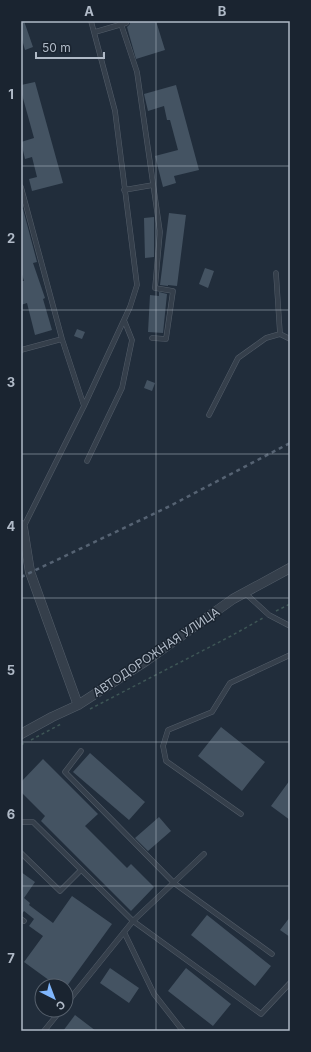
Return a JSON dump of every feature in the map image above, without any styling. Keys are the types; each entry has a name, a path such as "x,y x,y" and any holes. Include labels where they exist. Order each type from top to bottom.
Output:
{"street":[{"path":"22,527 30,572 78,705"},
{"name":"АВТОДОРОЖНАЯ УЛИЦА","path":"21,734 78,705 146,661 234,599 290,568"}],"lane":[{"path":"22,527 84,406 130,307 137,285 115,111 91,21"},
{"path":"95,32 122,23 137,72 160,232 155,288 173,291 166,339 152,338"},
{"path":"124,190 153,185"},
{"path":"21,187 62,339 84,406"},
{"path":"276,273 280,334"},
{"path":"87,461 122,388 132,340 124,320"},
{"path":"209,415 238,358 266,338 280,334 290,338"},
{"path":"21,350 62,339"},
{"path":"245,593 269,615 290,626"},
{"path":"241,814 166,761 162,746 168,730 212,712 230,683 290,655"},
{"path":"81,751 65,772 174,883 272,954"},
{"path":"21,822 33,822 133,921 261,1014 290,983"},
{"path":"21,853 60,891 81,870"},
{"path":"74,994 133,921 204,854"},
{"path":"124,932 154,994 183,1031"},
{"path":"44,1031 55,1018"}],"path":[{"path":"87,710 290,604"},
{"path":"21,745 61,724"}],"building":[{"path":"21,21 24,21 33,47 25,50 21,36"},
{"path":"129,21 156,21 165,50 136,59 127,27 130,24"},
{"path":"35,82 63,183 32,191 29,179 37,177 32,157 25,159 21,142 34,138 21,91 21,85"},
{"path":"176,85 199,170 174,176 176,183 163,187 155,156 178,150 170,120 167,120 164,106 148,111 144,94"},
{"path":"21,209 23,209 37,262 33,263 45,298 43,299 52,330 35,335 27,303 21,305 21,281 24,281 21,271"},
{"path":"169,213 186,215 177,286 160,285"},
{"path":"154,217 154,257 145,258 144,218"},
{"path":"205,268 214,271 208,288 199,284"},
{"path":"159,292 167,294 163,333 148,332 150,295 159,296"},
{"path":"77,329 85,332 82,339 74,336"},
{"path":"147,380 155,383 152,391 144,388"},
{"path":"221,727 265,762 242,791 198,756"},
{"path":"90,753 145,802 129,820 73,772"},
{"path":"43,759 98,814 85,826 127,868 131,864 154,887 131,911 41,821 45,816 21,792 21,782"},
{"path":"290,780 290,820 271,806"},
{"path":"159,817 171,831 148,851 135,838"},
{"path":"21,872 35,882 24,898 30,903 29,905 53,923 72,896 112,924 73,978 46,978 24,962 43,936 29,926 34,919 24,911 21,915"},
{"path":"207,915 271,966 255,986 191,935"},
{"path":"290,917 290,937 280,930"},
{"path":"110,968 139,988 129,1003 100,983"},
{"path":"186,968 231,1004 213,1026 168,991"},
{"path":"75,1015 96,1031 63,1031"}],"railway":[{"path":"21,577 168,507 290,443"}]}
